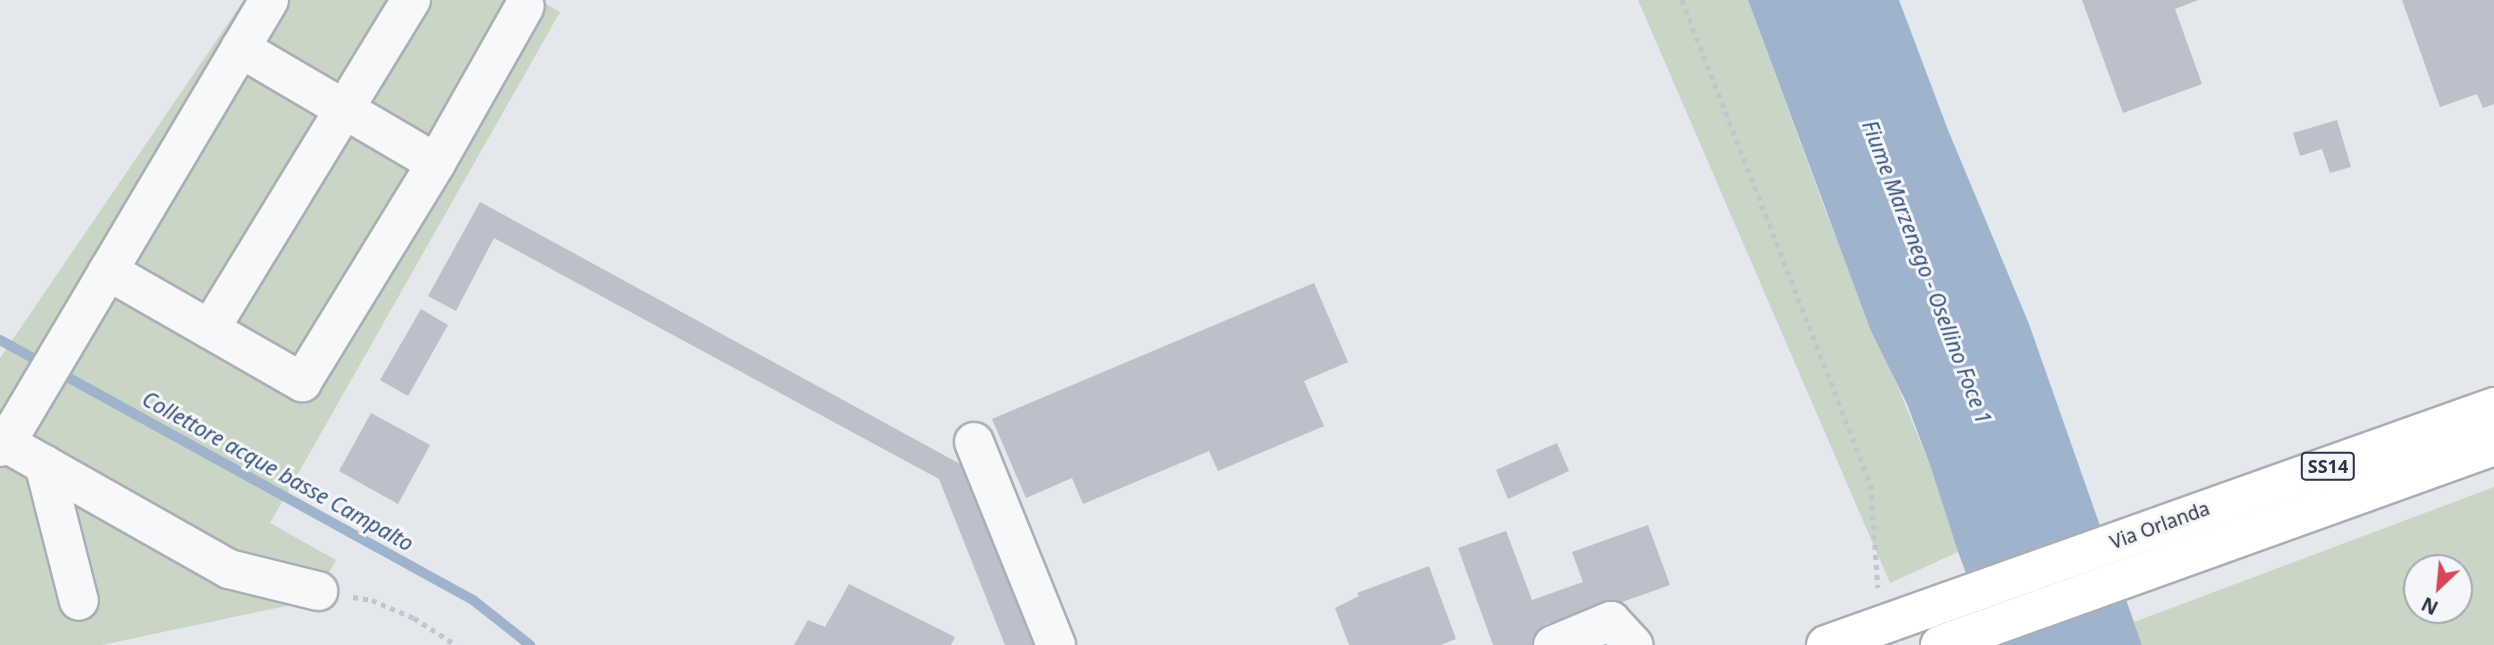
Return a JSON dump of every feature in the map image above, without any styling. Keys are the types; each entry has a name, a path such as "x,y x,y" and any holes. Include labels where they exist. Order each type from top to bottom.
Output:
{"main road":[{"name":"Via Orlanda","path":"1826,645 2489,406"},
{"name":"Via Orlanda","path":"1940,645 2494,446"}],"lane":[{"path":"269,0 38,389 2,443 229,569 318,592"},
{"path":"210,330 411,0"},
{"path":"108,271 302,382 436,163 524,6"},
{"path":"240,48 436,163"},
{"path":"974,442 1056,645"},
{"path":"44,464 79,601"},
{"path":"1553,645 1611,621 1633,645"}],"path":[{"path":"1682,0 1871,485 1878,595"},
{"path":"318,592 372,600 414,618 456,645"}],"green space":[{"path":"244,0 539,0 560,12 270,523 336,560 314,600 102,645 0,645 0,358"},
{"path":"1638,0 1748,0 1827,215 1930,465 1958,552 1890,583"},
{"path":"2494,487 2494,645 2142,645 2134,622"}],"water":[{"name":"Fiume Marzenego - Osellino Foce 1","path":"1748,0 1899,0 1948,130 2029,324 2142,645 1994,645 1958,552 1907,404 1871,331"}],"building":[{"path":"2082,0 2198,0 2175,9 2202,84 2123,113"},
{"path":"2402,0 2494,0 2494,104 2483,108 2477,94 2440,107"},
{"path":"2337,120 2351,167 2330,173 2322,149 2300,156 2293,133"},
{"path":"480,202 962,465 1033,645 1005,645 939,479 494,238 456,311 428,296"},
{"path":"1314,283 1348,362 1304,381 1324,426 1218,471 1209,451 1083,504 1072,478 1026,498 992,419"},
{"path":"421,309 448,325 408,396 380,380"},
{"path":"371,413 430,445 398,504 339,471"},
{"path":"1557,443 1569,471 1508,499 1496,470"},
{"path":"1648,525 1670,585 1594,612 1592,607 1544,625 1552,645 1493,645 1458,548 1506,531 1532,600 1583,582 1572,552"},
{"path":"1429,566 1456,639 1441,645 1349,645 1335,608 1359,596 1357,593"},
{"path":"849,584 955,637 951,645 794,645 808,620 825,627"}],"waterway":[{"name":"Collettore acque basse Campalto","path":"0,340 473,600 530,645"}]}
